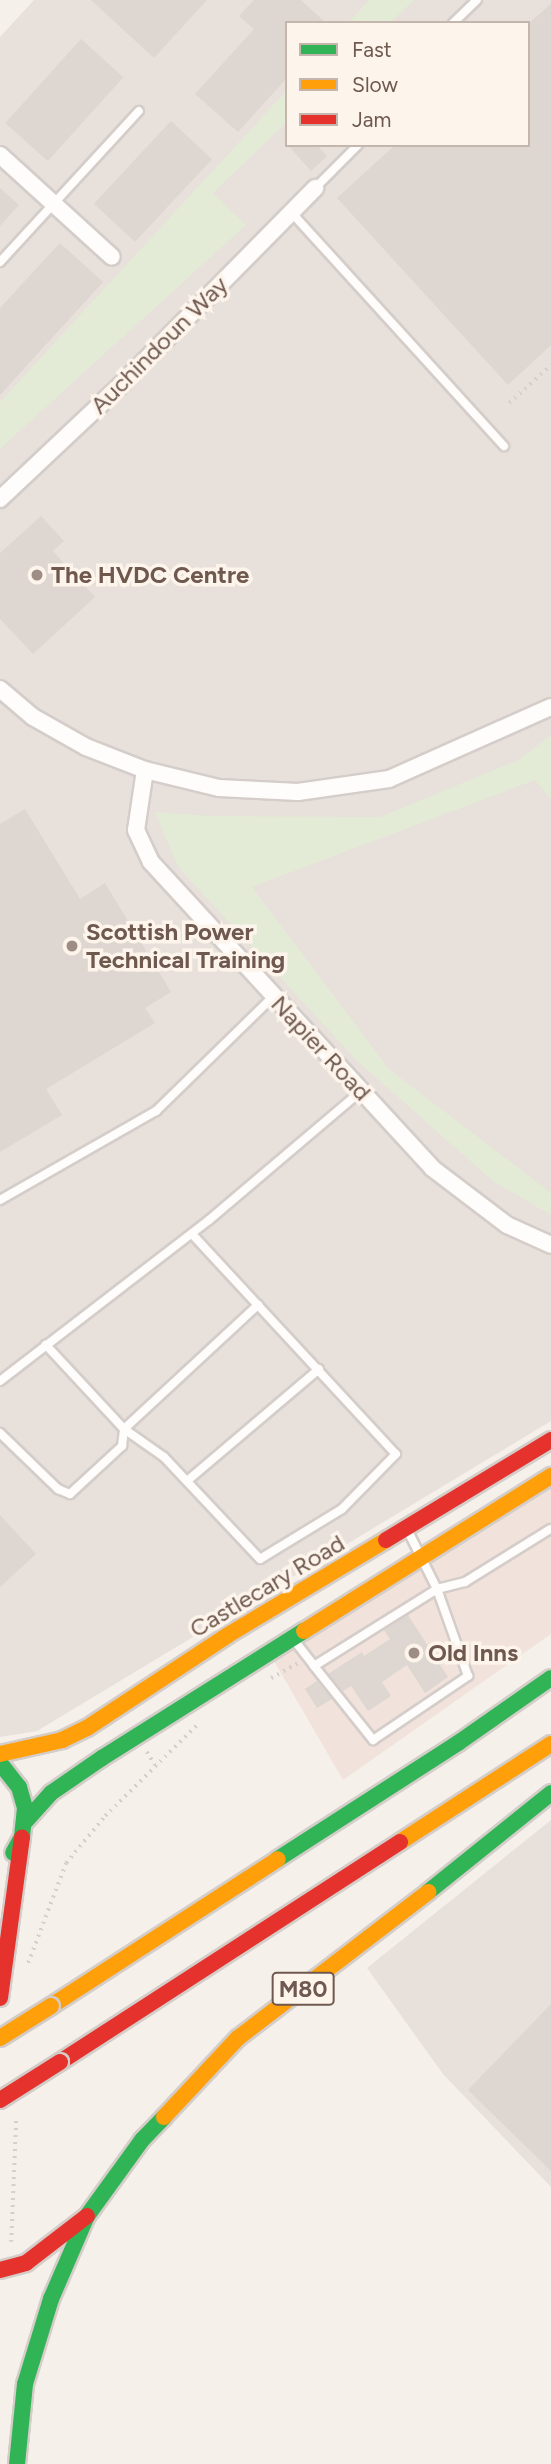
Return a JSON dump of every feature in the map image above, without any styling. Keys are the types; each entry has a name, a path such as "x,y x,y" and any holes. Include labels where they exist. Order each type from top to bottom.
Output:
{"main road":[{"name":"Castlecary Road","path":"0,1754 62,1740 87,1728 228,1635 551,1440"},
{"path":"2,1866 51,1793 72,1777 551,1476"},
{"path":"0,2022 50,1999 229,1892 551,1678"},
{"path":"0,2100 551,1744"},
{"path":"0,1763 19,1787 25,1808 0,1998"},
{"name":"M80","path":"17,2464 26,2384 51,2299 87,2216 142,2140 238,2038 375,1935 551,1793"},
{"path":"0,2038 50,1999"},
{"name":"M80","path":"0,2270 26,2263 87,2216"}],"street":[{"path":"0,155 112,257"},
{"name":"Auchindoun Way","path":"0,499 120,386 315,188"},
{"path":"0,689 33,717 86,747 145,770 219,788 298,792 389,779 551,707"},
{"name":"Napier Road","path":"145,770 136,830 151,862 432,1168 507,1225 551,1245"}],"lane":[{"path":"455,21 477,0"},
{"path":"0,262 139,111"},
{"path":"315,188 356,147"},
{"path":"290,211 504,446"},
{"path":"0,1200 156,1111 274,996"},
{"path":"0,1381 192,1234 361,1091"},
{"path":"47,1345 124,1429 164,1457 260,1559 342,1509 396,1454 192,1234"},
{"path":"0,1433 58,1489 70,1494 122,1446 124,1429 258,1305"},
{"path":"187,1481 319,1369"},
{"path":"293,1638 306,1659 373,1740 468,1676 437,1589 423,1556 407,1529"},
{"path":"314,1666 437,1589 465,1582 550,1530"}],"path":[{"path":"509,403 551,365"},
{"path":"261,1684 306,1659"},
{"path":"25,1973 66,1863 105,1816 190,1730 209,1716"},
{"path":"11,2247 16,2105"}],"shaded area":[{"path":"34,0 551,0 551,1421 37,1731 0,1737 0,37"},
{"path":"551,1486 551,1634 343,1780 274,1661"},
{"path":"551,1820 551,2187 443,2074 367,1968"}],"green space":[{"path":"369,0 414,0 392,21 350,21"},
{"path":"285,92 285,124 213,193 246,225 0,449 0,402"},
{"path":"551,735 551,799 535,780 252,887 389,1069 551,1193 551,1215 494,1182 357,1061 178,867 155,812 212,816 380,817 518,760"}],"building":[{"path":"91,0 207,0 154,58"},
{"path":"254,0 301,0 324,21 285,21 285,80 238,132 195,94 254,29 239,16"},
{"path":"551,4 551,345 508,385 337,198 393,147 530,147 530,22"},
{"path":"81,39 123,77 48,161 5,123"},
{"path":"171,121 212,159 135,242 94,204"},
{"path":"290,147 319,147 327,156 311,171"},
{"path":"0,188 19,205 0,226"},
{"path":"60,243 103,282 0,395 0,308"},
{"name":"The HVDC Centre","path":"41,516 64,541 53,551 95,597 33,654 0,619 0,553"},
{"name":"Scottish Power Technical Training","path":"25,809 80,899 105,883 171,992 145,1008 155,1023 46,1089 62,1115 0,1152 0,824"},
{"path":"0,1515 36,1554 0,1587"},
{"path":"408,1615 448,1677 425,1693 407,1665 382,1682 391,1696 368,1711 351,1686 343,1691 328,1674 362,1652 364,1656 390,1639 384,1630"},
{"path":"317,1681 332,1699 317,1708 305,1689"},
{"path":"551,2004 551,2171 468,2090"}],"traffic: fast":[{"path":"25,1822 51,1793 102,1758 304,1631"},
{"path":"278,1859 458,1743 551,1678"},
{"path":"0,1763 19,1787 25,1808 22,1837 13,1853"},
{"path":"428,1892 551,1793"},
{"path":"17,2464 25,2384 51,2299 87,2216 142,2140 164,2117"}],"traffic: slow":[{"path":"304,1631 551,1476"},
{"path":"0,1754 62,1740 87,1728 228,1635 386,1540"},
{"path":"400,1842 551,1744"},
{"path":"51,2006 278,1859"},
{"path":"164,2117 238,2038 428,1892"},
{"path":"0,2038 51,2006"}],"traffic: jam":[{"path":"386,1540 551,1440"},
{"path":"0,1998 22,1837"},
{"path":"60,2062 400,1842"},
{"path":"0,2100 60,2062"},
{"path":"0,2270 26,2263 87,2216"}],"place":[{"name":"The HVDC Centre","path":"37,575"},
{"name":"Scottish Power Technical Training","path":"72,946"},
{"name":"Old Inns","path":"414,1653"}]}
